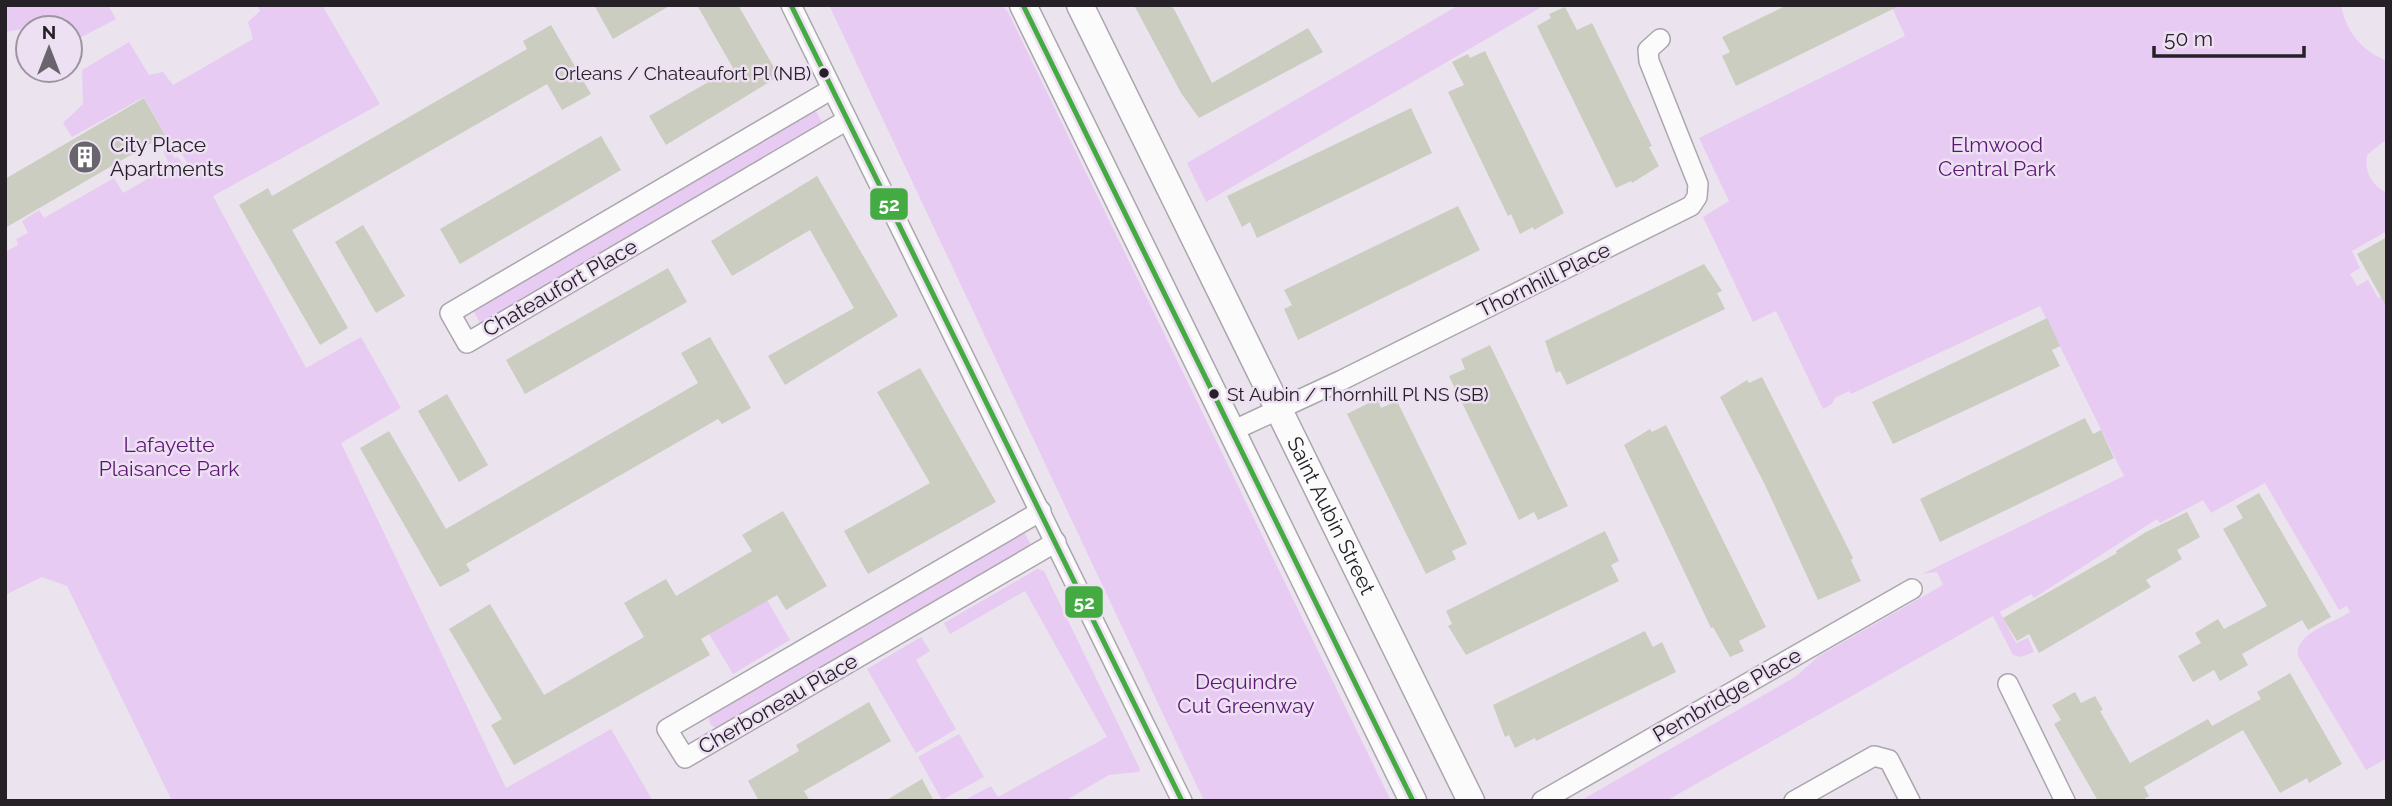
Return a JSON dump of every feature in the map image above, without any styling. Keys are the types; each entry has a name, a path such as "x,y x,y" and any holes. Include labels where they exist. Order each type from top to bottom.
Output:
{"main road":[{"path":"1023,5 1413,801"},
{"name":"Saint Aubin Street","path":"1080,5 1471,801"}],"street":[{"path":"791,5 1182,801"},
{"name":"Thornhill Place","path":"1232,431 1342,380 1691,206 1697,197 1698,184 1648,61 1648,50 1660,39"},
{"name":"Chateaufort Place","path":"832,89 450,313 467,342 848,120"},
{"name":"Cherboneau Place","path":"1041,511 667,729 685,758 1056,542"},
{"name":"Pembridge Place","path":"1542,801 1912,589"},
{"path":"2008,684 2065,801"},
{"path":"1794,801 1874,756 1889,760 1910,801"}],"green space":[{"path":"5,5 108,5 116,19 84,36 84,14 14,14 14,30 5,32"},
{"name":"Lafayette Plaisance Park","path":"257,5 322,5 380,104 213,196 306,368 361,337 401,408 341,443 506,788 611,729 653,801 172,801 67,586 42,577 5,595 5,252 18,245 16,239 28,233 22,221 39,210 44,218 114,178 123,193 170,166 163,151 168,148 183,164 187,162 179,150 175,152 144,97 72,137 63,123 83,104 84,69 129,42 149,75 163,72 173,85 253,39 248,22 260,11"},
{"name":"Dequindre Cut Greenway","path":"829,5 1002,5 1008,12 1391,801 1204,801"},
{"path":"1459,5 1545,5 1206,202 1187,163"},
{"name":"Elmwood Central Park","path":"1891,5 2341,5 2343,15 2356,39 2370,52 2387,61 2387,139 2367,155 2366,161 2370,178 2387,193 2387,231 2352,251 2360,268 2350,274 2357,286 2368,280 2378,298 2387,294 2387,758 2366,770 2298,656 2298,648 2308,635 2350,612 2347,606 2339,610 2265,483 2211,513 2203,500 2160,523 2157,519 2034,598 2031,594 2000,612 2016,643 2028,638 2034,652 2021,657 2013,655 1993,616 1666,801 1580,801 1795,677 1819,656 1943,585 1937,572 1922,574 2124,476 2040,306 1851,394 1849,391 1835,398 1832,404 1823,409 1776,311 1753,322 1703,217 1729,201 1699,138 1905,36"},
{"path":"816,111 823,124 480,323 473,310"},
{"path":"1024,532 1031,545 717,729 710,724 709,717"},
{"path":"1037,569 1044,571 1140,769 1139,772 1109,775 1065,801 963,801 991,786 998,797 1107,737 1025,591 950,634 944,623"},
{"path":"767,600 790,640 733,674 709,634"},
{"path":"921,637 930,651 916,660 956,729 916,753 867,669"},
{"path":"959,734 984,777 942,800 918,757"}],"building":[{"path":"594,5 671,5 613,39"},
{"path":"697,5 738,5 779,76 666,145 649,116 733,68"},
{"path":"1134,5 1170,5 1174,9 1212,83 1308,28 1323,52 1199,118 1181,93"},
{"path":"1787,5 1901,5 1736,86 1722,56 1730,52 1722,37"},
{"path":"1565,7 1577,30 1592,23 1652,146 1649,147 1659,166 1632,183 1631,181 1616,188 1537,26 1551,18 1549,14"},
{"path":"551,25 591,94 562,110 547,84 292,230 348,328 320,345 239,205 268,188 272,196 527,49 523,41"},
{"path":"1485,51 1564,213 1534,230 1533,227 1520,234 1511,214 1508,216 1448,92 1464,85 1452,62 1468,54 1470,58"},
{"name":"City Place Apartments","path":"144,98 165,135 5,228 5,179"},
{"path":"1411,108 1432,153 1257,238 1250,222 1242,227 1227,196"},
{"path":"601,136 621,170 460,264 440,229"},
{"path":"817,176 898,316 785,385 768,356 854,308 810,230 732,276 711,241"},
{"path":"1458,206 1480,250 1298,340 1284,309 1292,305 1284,290"},
{"path":"363,225 405,296 376,313 335,242"},
{"path":"2387,237 2387,308 2357,254"},
{"path":"1704,264 1722,291 1717,293 1725,309 1567,385 1560,371 1556,373 1545,341"},
{"path":"668,268 687,302 525,394 506,360"},
{"path":"2047,318 2060,346 2052,350 2060,366 1893,444 1872,402"},
{"path":"710,337 751,408 722,424 718,419 466,564 470,571 440,587 360,448 389,431 446,529 698,383 681,353"},
{"path":"1490,345 1568,506 1538,520 1534,512 1519,520 1449,376 1465,369 1461,359"},
{"path":"920,368 996,502 868,574 844,531 930,483 877,392"},
{"path":"1762,377 1853,558 1851,560 1861,581 1818,600 1765,485 1720,397 1747,380 1749,383"},
{"path":"447,394 488,465 459,482 418,411"},
{"path":"1377,399 1381,408 1397,401 1467,544 1452,551 1456,559 1426,574 1347,414"},
{"path":"2085,418 2093,434 2101,430 2114,458 1940,542 1920,499"},
{"path":"1666,425 1766,627 1739,641 1744,651 1730,657 1713,627 1711,628 1624,445 1650,429 1652,432"},
{"path":"2259,493 2331,617 2308,630 2302,620 2242,654 2248,665 2220,681 2214,670 2193,682 2178,656 2201,643 2195,633 2218,619 2224,629 2267,606 2223,529 2243,518 2236,506"},
{"path":"783,511 827,586 786,610 777,595 701,639 710,655 514,765 491,725 502,719 449,629 490,604 544,695 644,637 624,603 666,579 676,596 752,551 742,535"},
{"path":"2187,512 2200,537 2177,550 2182,559 2146,580 2151,587 2039,653 2029,634 2017,641 2003,618 2117,553 2116,551 2146,532"},
{"path":"1605,531 1619,561 1611,565 1619,581 1466,655 1448,626 1452,624 1446,611"},
{"path":"1645,631 1653,647 1662,642 1676,672 1536,741 1535,738 1515,748 1509,735 1505,737 1493,705"},
{"path":"2290,673 2342,764 2309,783 2307,778 2280,793 2243,730 2144,787 2149,796 2141,801 2098,801 2054,724 2061,720 2052,705 2075,692 2081,703 2095,696 2103,710 2100,711 2130,763 2208,719 2212,726 2261,699 2257,692"},
{"path":"869,702 891,741 804,791 810,801 759,801 748,781 799,751 796,745"},
{"path":"922,779 934,801 885,801"}],"transit line":[{"name":"52","path":"791,5 1182,801"},
{"name":"52","path":"1023,5 1413,801"}],"place":[{"name":"Orleans / Chateaufort Pl (NB)","path":"824,73"},
{"name":"City Place Apartments","path":"85,157"},
{"name":"St Aubin / Thornhill Pl NS (SB)","path":"1214,394"}]}
